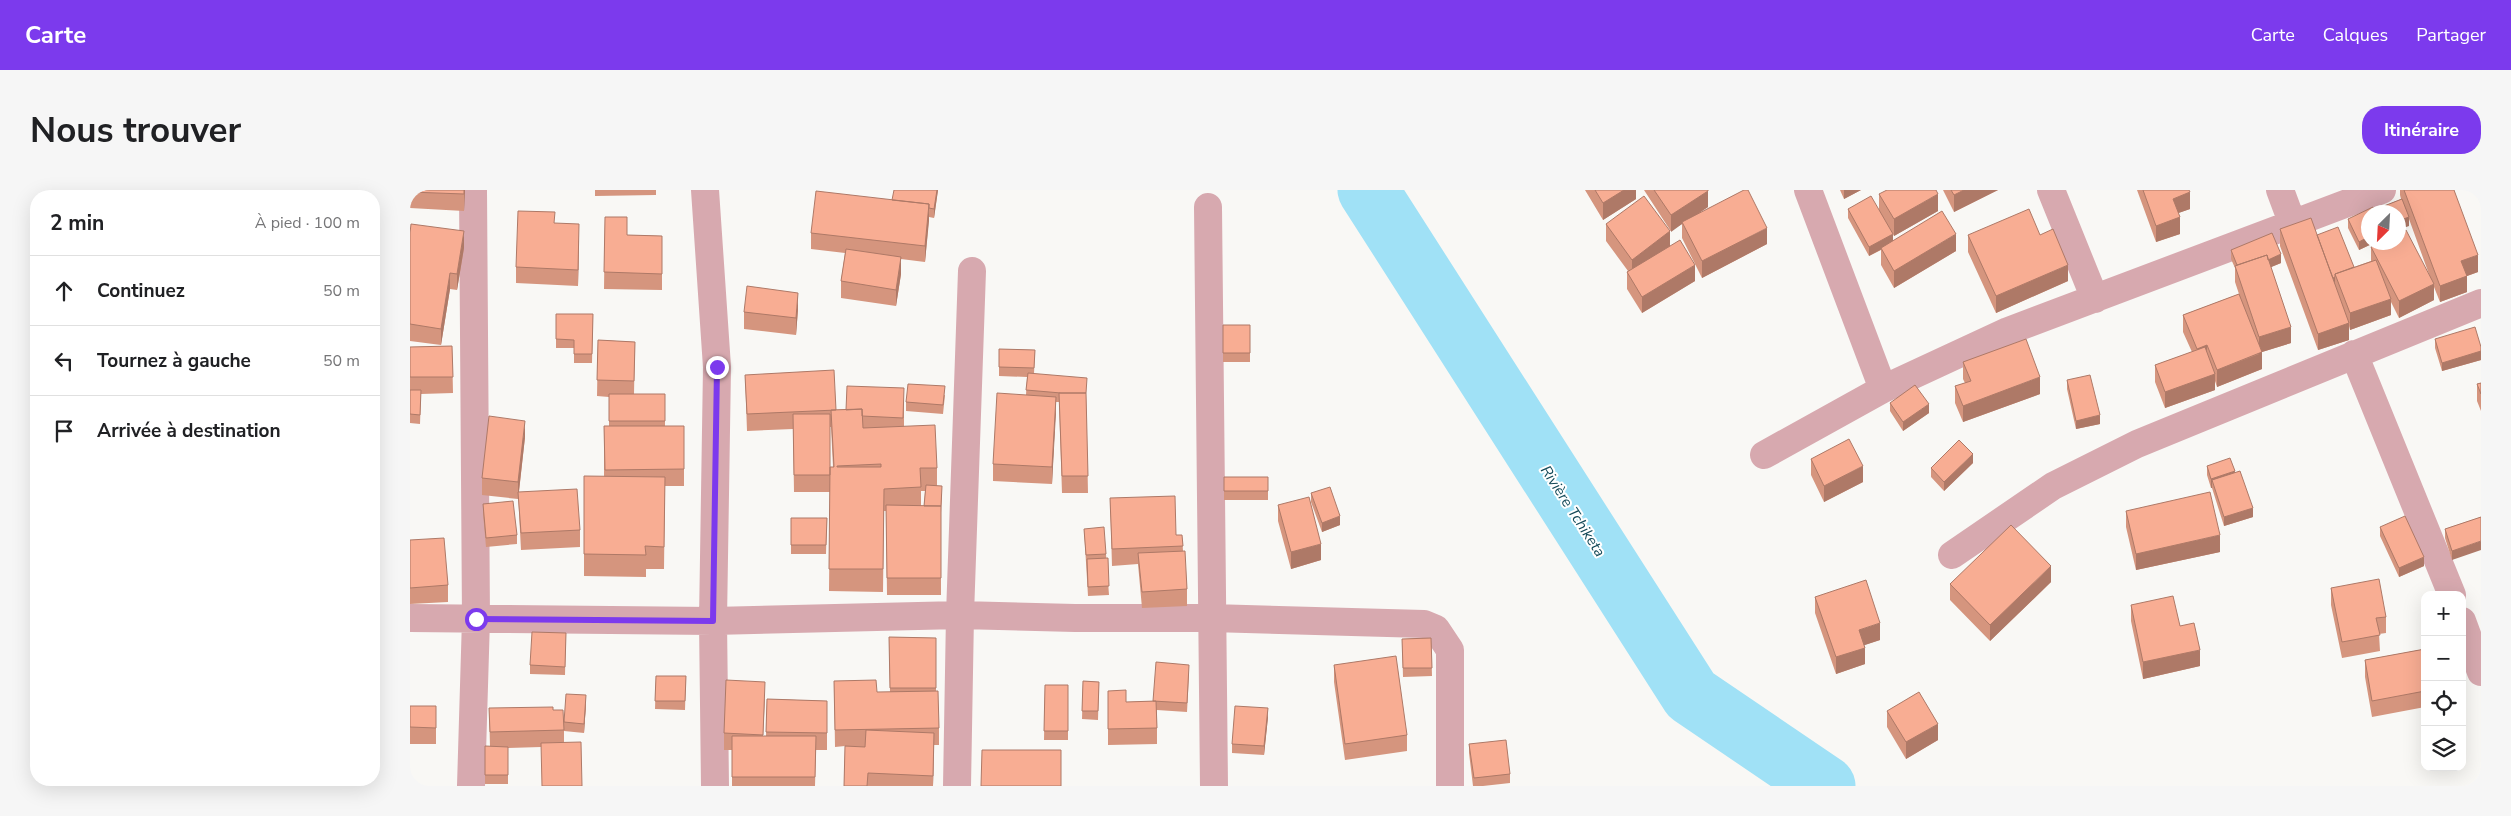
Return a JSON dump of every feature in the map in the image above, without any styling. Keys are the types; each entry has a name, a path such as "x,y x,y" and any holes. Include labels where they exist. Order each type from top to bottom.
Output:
{"street":[{"path":"471,786 476,619 473,190"},
{"path":"705,190 717,367 713,621 715,786"},
{"path":"1808,190 1883,389"},
{"path":"2051,190 2095,299"},
{"path":"2280,190 2293,225"},
{"path":"1764,455 1883,389 2008,330 2293,225 2382,190"},
{"path":"1208,207 1214,786"},
{"path":"957,786 960,615 972,271"},
{"path":"1952,555 2053,486 2137,444 2274,389 2354,354 2481,304"},
{"path":"2354,354 2450,591"},
{"path":"410,618 713,621 960,615 1075,618 1211,618 1424,624 1436,629 1450,650 1450,786"},
{"path":"2466,632 2481,672"}],"building":[{"path":"410,190 464,190 464,194 410,192"},
{"path":"894,190 937,190 934,209 929,208 929,204 892,200"},
{"path":"1595,190 1624,190 1603,203"},
{"path":"1654,190 1708,190 1708,191 1671,215"},
{"path":"1744,190 1748,190 1767,228 1702,261 1682,222"},
{"path":"1887,190 1936,190 1938,194 1894,219 1879,194"},
{"path":"1951,190 1964,190 1954,195"},
{"path":"2143,190 2189,190 2190,192 2173,199 2180,217 2156,226"},
{"path":"2404,190 2454,190 2478,255 2461,261 2467,276 2440,286"},
{"path":"816,191 929,204 925,246 811,233"},
{"path":"1644,196 1670,231 1632,260 1606,224"},
{"path":"1871,196 1893,234 1869,247 1848,209"},
{"path":"2402,199 2404,205 2387,205"},
{"path":"2029,209 2040,235 2053,229 2068,265 1996,296 1968,235"},
{"path":"518,211 555,212 554,223 579,224 578,270 516,267"},
{"path":"1942,211 1956,234 1894,271 1881,248"},
{"path":"2361,213 2361,241 2359,242 2348,219"},
{"path":"605,217 627,217 627,235 662,236 662,274 604,272"},
{"path":"2311,218 2349,323 2318,334 2280,229"},
{"path":"411,224 464,231 457,274 450,273 441,329 410,324"},
{"path":"2338,227 2354,267 2335,274 2333,278 2317,235"},
{"path":"2406,230 2434,284 2399,301 2373,250 2406,250"},
{"path":"2272,233 2281,254 2268,260 2267,255 2237,265 2231,250"},
{"path":"1680,240 1695,265 1642,297 1627,272"},
{"path":"846,249 901,257 896,290 841,281"},
{"path":"2267,255 2291,327 2259,337 2235,266"},
{"path":"2376,260 2391,299 2350,313 2335,274"},
{"path":"747,286 798,293 796,318 744,312"},
{"path":"2239,294 2262,352 2217,370 2207,345 2197,349 2183,315"},
{"path":"556,314 593,314 592,354 574,354 574,340 556,339"},
{"path":"1223,325 1250,325 1250,353 1223,353"},
{"path":"2475,327 2481,351 2442,363 2435,339"},
{"path":"2026,339 2040,377 1963,406 1955,386 1971,381 1963,362"},
{"path":"598,340 635,342 634,381 597,380"},
{"path":"452,346 453,377 410,377 410,347"},
{"path":"2205,347 2215,374 2165,392 2155,365"},
{"path":"999,349 1035,350 1034,368 999,367"},
{"path":"834,370 836,410 747,414 745,375"},
{"path":"1028,373 1087,378 1086,393 1026,390"},
{"path":"2090,375 2100,415 2076,421 2067,380"},
{"path":"2481,383 2481,394 2477,384"},
{"path":"908,384 945,386 943,405 906,402"},
{"path":"1915,385 1929,404 1903,422 1890,403"},
{"path":"847,386 904,388 903,418 862,416 862,409 846,410"},
{"path":"410,390 421,390 420,415 410,414"},
{"path":"997,393 1056,397 1052,467 993,464"},
{"path":"1059,393 1086,393 1088,476 1062,476"},
{"path":"609,394 665,394 665,421 609,421"},
{"path":"862,409 863,428 935,425 937,468 920,468 921,487 884,489 883,569 829,569 830,467 834,467 831,410","holes":["881,464 881,467 837,467 837,466"]},
{"path":"793,414 830,414 830,475 794,475"},
{"path":"489,416 525,421 518,482 482,478"},
{"path":"604,426 684,426 684,469 605,470"},
{"path":"1849,439 1863,466 1824,486 1811,459"},
{"path":"1959,440 1973,454 1944,482 1931,468"},
{"path":"2230,458 2235,471 2211,479 2207,466"},
{"path":"2240,471 2253,508 2224,517 2212,480"},
{"path":"584,476 665,477 664,547 645,546 646,555 584,554"},
{"path":"1224,477 1268,477 1268,491 1224,491"},
{"path":"926,485 942,486 941,506 924,506"},
{"path":"1330,487 1340,516 1322,523 1311,493"},
{"path":"577,489 580,530 521,533 518,492"},
{"path":"2210,492 2220,535 2136,554 2126,511"},
{"path":"1175,496 1176,535 1182,535 1183,546 1112,549 1110,498"},
{"path":"1309,497 1321,544 1291,552 1278,505"},
{"path":"513,501 517,535 486,538 483,504"},
{"path":"886,505 941,506 941,578 887,578"},
{"path":"2405,516 2424,557 2399,568 2380,527"},
{"path":"2481,517 2481,541 2452,551 2445,529"},
{"path":"791,518 827,518 826,545 791,545"},
{"path":"2011,525 2051,566 1990,625 1950,584"},
{"path":"1104,527 1106,554 1086,555 1084,529"},
{"path":"444,538 448,585 410,588 410,540"},
{"path":"1185,551 1187,589 1142,592 1138,553"},
{"path":"1108,558 1109,586 1088,587 1087,559"},
{"path":"2379,579 2386,617 2376,618 2380,635 2342,642 2331,588"},
{"path":"1866,580 1880,623 1859,630 1865,648 1836,657 1815,597"},
{"path":"2173,596 2180,626 2194,623 2200,650 2143,662 2131,605"},
{"path":"532,632 566,633 565,667 530,665"},
{"path":"889,637 936,638 936,688 890,688"},
{"path":"1431,638 1432,668 1403,668 1402,639"},
{"path":"2421,650 2421,692 2372,701 2365,660"},
{"path":"1396,656 1407,735 1345,744 1334,665"},
{"path":"1156,662 1189,665 1187,703 1153,701"},
{"path":"656,676 686,676 685,701 655,701"},
{"path":"726,680 765,682 763,735 724,733"},
{"path":"876,680 877,692 938,691 939,728 835,730 834,681"},
{"path":"1083,681 1099,682 1098,711 1082,711"},
{"path":"1045,685 1068,685 1068,731 1044,731"},
{"path":"1126,690 1126,702 1156,701 1157,728 1108,729 1108,691"},
{"path":"1919,692 1938,724 1906,742 1887,711"},
{"path":"566,694 586,695 584,724 564,722"},
{"path":"767,699 827,701 827,733 766,732"},
{"path":"410,706 436,706 436,728 410,727"},
{"path":"1235,706 1268,708 1264,746 1232,744"},
{"path":"553,707 553,710 563,710 564,730 490,732 489,708"},
{"path":"866,730 934,733 933,776 868,773 867,786 844,786 845,746 865,747"},
{"path":"732,736 816,736 815,777 732,777"},
{"path":"1506,740 1510,774 1474,778 1469,744"},
{"path":"581,742 582,786 542,786 541,743"},
{"path":"485,746 508,747 508,775 485,775"},
{"path":"982,750 1061,750 1061,786 981,786"}],"waterway":[{"name":"Rivière Tchiketa","path":"1368,190 1691,695 1825,786"}],"route":[{"path":"476,619 713,621 717,367"}]}
